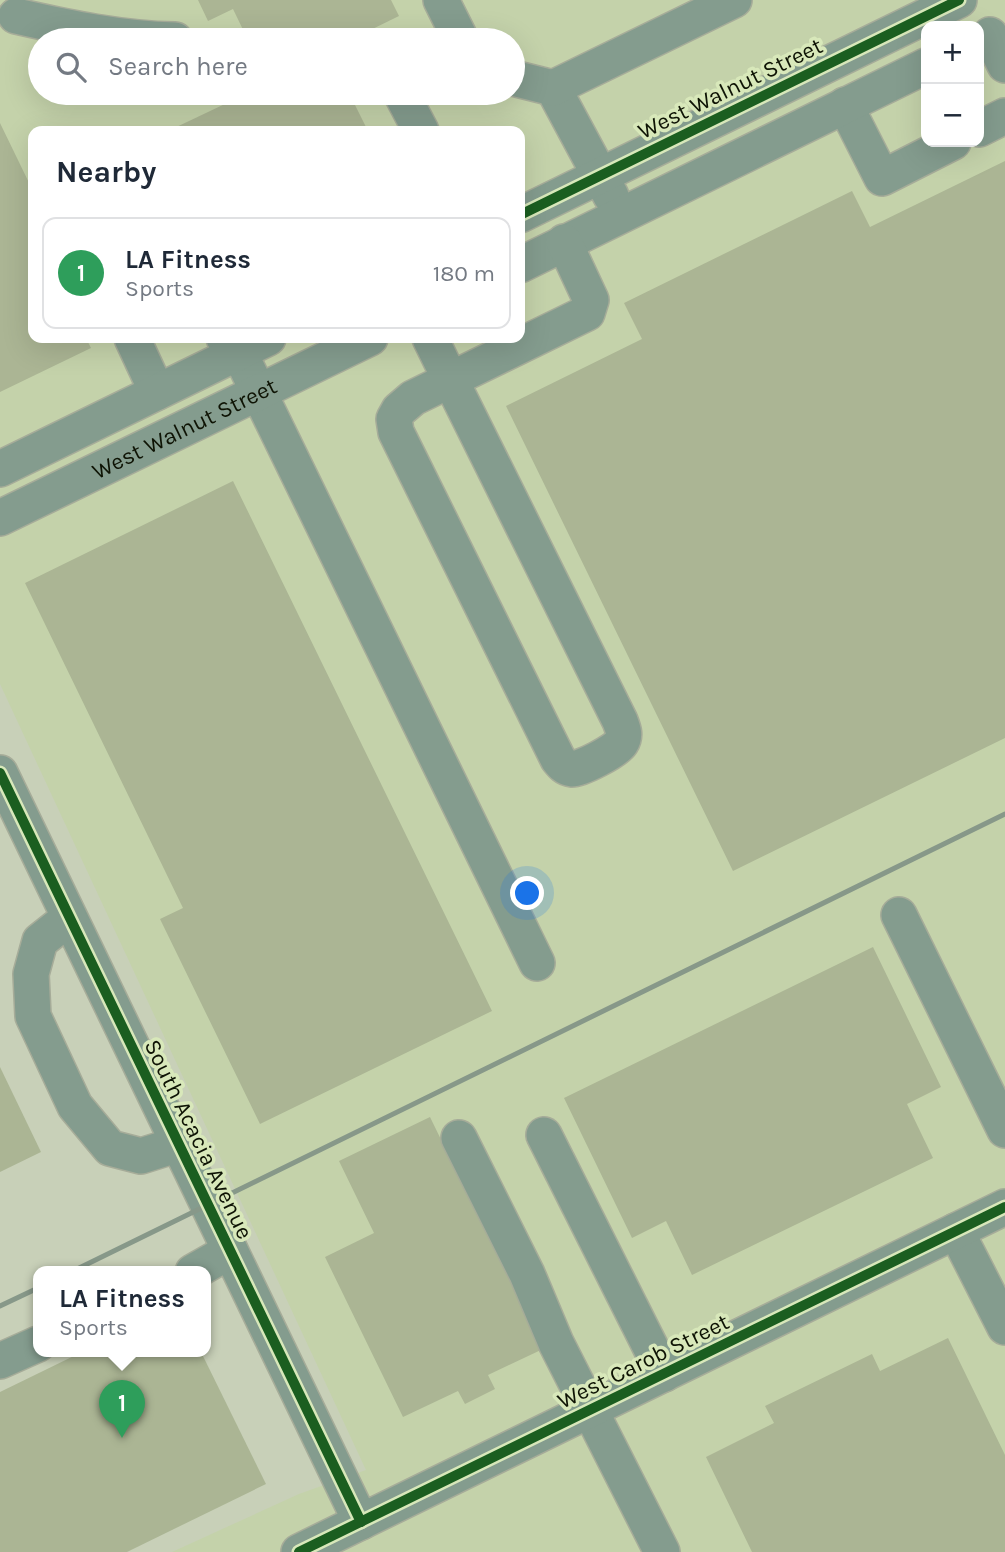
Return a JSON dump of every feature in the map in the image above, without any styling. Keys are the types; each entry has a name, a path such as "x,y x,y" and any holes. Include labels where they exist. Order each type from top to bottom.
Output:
{"street":[{"path":"441,0 455,28"},
{"path":"525,81 553,89 734,0"},
{"name":"West Walnut Street","path":"525,213 959,0"},
{"path":"20,13 71,28"},
{"path":"525,256 565,242 921,68"},
{"path":"553,89 620,215"},
{"path":"407,105 418,126"},
{"path":"845,105 882,178 943,147"},
{"path":"984,126 1005,116"},
{"path":"525,343 587,313 591,300 565,242"},
{"path":"134,343 157,392"},
{"name":"West Walnut Street","path":"0,468 157,392 241,343"},
{"path":"243,343 258,392 537,964"},
{"name":"West Walnut Street","path":"0,518 360,343"},
{"path":"432,343 450,379 620,721 624,734 621,744 614,751 574,769 565,767 558,759 396,432 394,419 399,410 413,398 450,379 525,343"},
{"name":"South Acacia Avenue","path":"0,774 361,1522"},
{"path":"899,915 1005,1130"},
{"path":"69,918 40,941 31,974 33,1016 75,1106 110,1148 141,1156 178,1144"},
{"path":"544,1135 664,1374"},
{"path":"459,1138 527,1274 556,1343 592,1409 662,1552"},
{"name":"West Carob Street","path":"299,1552 1005,1207"},
{"path":"956,1231 1005,1327"},
{"path":"204,1266 230,1251"},
{"path":"0,1361 33,1346"}],"shaded area":[{"path":"0,0 1005,0 1005,1552 172,1552 299,1494 366,1470 0,684"}],"building":[{"path":"198,0 391,0 399,16 374,28 242,28 233,9 208,21"},
{"path":"223,105 355,105 366,126 179,126"},
{"path":"0,123 28,181 28,343 88,343 91,348 0,392"},
{"path":"1005,161 1005,738 733,871 506,406 642,339 624,303 852,191 870,227"},
{"path":"233,481 492,1011 260,1124 160,919 183,908 25,583"},
{"path":"873,947 941,1087 907,1104 933,1158 692,1275 666,1221 632,1238 564,1098"},
{"path":"0,1067 41,1152 0,1172"},
{"path":"430,1117 543,1349 488,1375 495,1389 465,1404 458,1391 403,1417 325,1257 374,1233 339,1161"},
{"path":"948,1338 1005,1455 1005,1552 752,1552 706,1457 774,1423 765,1406 872,1354 880,1371"},
{"path":"72,1357 203,1357 266,1484 127,1552 0,1552 0,1392"}],"railway":[{"path":"83,1266 1005,814"},
{"path":"0,1306 33,1290"}],"cycle path":[{"path":"525,213 959,0"},
{"path":"0,773 361,1522"},
{"path":"299,1552 1005,1207"}],"place":[{"name":"LA Fitness","path":"122,1438"}]}
